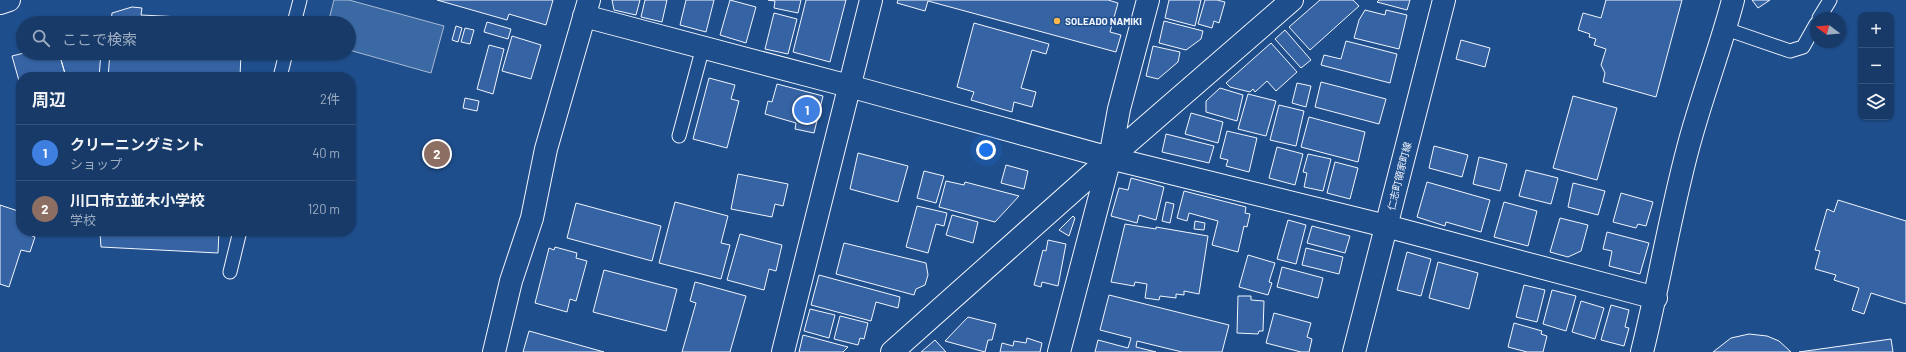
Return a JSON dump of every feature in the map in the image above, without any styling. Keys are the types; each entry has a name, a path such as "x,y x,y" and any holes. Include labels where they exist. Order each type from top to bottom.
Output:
{"street":[{"path":"0,3 9,0"},
{"path":"783,352 871,0"},
{"path":"1059,352 1110,158 1118,109 1148,0"},
{"path":"892,352 1110,158 1292,0"},
{"name":"仁志町領家町線","path":"1354,352 1444,0"},
{"path":"1642,352 1656,298 1688,148 1726,29 1733,0"},
{"path":"494,352 511,280 532,218 546,149 586,8 703,47 1110,158 1386,226 1656,298"}],"lane":[{"path":"296,16 300,0"},
{"path":"1823,12 1830,0"},
{"path":"1726,29 1790,51 1803,47 1810,35"},
{"path":"679,136 703,47"},
{"path":"281,72 284,60"},
{"path":"230,272 239,236"}],"water":[{"path":"334,0 349,0 444,26 431,73 356,52 356,16 330,16"}],"building":[{"path":"437,0 553,0 546,25 509,14 507,20"},
{"path":"612,0 640,0 636,15 614,10"},
{"path":"645,0 667,0 662,22 641,17"},
{"path":"686,0 714,0 706,32 680,25"},
{"path":"730,0 756,7 746,43 720,35"},
{"path":"768,0 801,0 798,13 774,8 775,1"},
{"path":"806,0 846,0 830,62 793,52"},
{"name":"SOLEADO NAMIKI","path":"898,0 1108,0 1118,3 1110,32 1121,35 1116,52 928,1 925,11 897,3"},
{"path":"1169,0 1201,0 1195,26 1165,18"},
{"path":"1205,0 1225,2 1219,23 1214,21 1212,28 1198,24"},
{"path":"1320,0 1353,0 1359,6 1310,50 1289,27"},
{"path":"1379,0 1410,0 1407,10 1377,2"},
{"path":"1606,0 1682,0 1656,97 1603,82 1605,73 1601,65 1606,49 1594,45 1596,39 1589,37 1590,34 1578,30 1583,13 1601,18"},
{"path":"1752,0 1770,0 1758,8"},
{"path":"132,7 142,8 141,15 161,16 112,16 112,13"},
{"path":"1365,10 1385,15 1386,10 1407,15 1399,49 1354,38 1359,20"},
{"path":"774,13 797,19 788,54 765,49"},
{"path":"1164,21 1203,31 1201,39 1186,50 1159,43"},
{"path":"487,22 511,29 508,39 484,32"},
{"path":"974,23 1049,44 1046,54 1032,50 1021,88 1036,92 1032,107 1014,102 1012,112 971,100 974,92 957,87"},
{"path":"456,26 462,28 458,42 452,40"},
{"path":"465,28 474,30 470,44 461,42"},
{"path":"1285,30 1311,60 1301,68 1275,39"},
{"path":"512,36 541,45 531,79 502,71"},
{"path":"1461,40 1490,48 1485,67 1456,59"},
{"path":"1346,41 1397,54 1390,83 1321,65 1324,55 1341,59"},
{"path":"1271,43 1297,72 1276,91 1267,81 1255,92 1253,89 1250,92 1230,87 1226,83"},
{"path":"489,45 504,49 493,94 477,89"},
{"path":"1153,46 1180,52 1178,62 1158,79 1146,76"},
{"path":"16,55 16,60 61,60 65,72 16,72 12,56"},
{"path":"61,60 100,60 99,72 65,72"},
{"path":"109,60 241,60 240,72 108,72"},
{"path":"709,78 735,85 731,99 739,101 727,148 693,139"},
{"path":"1321,82 1386,99 1379,124 1315,107"},
{"path":"1297,83 1311,86 1306,107 1292,103"},
{"path":"777,84 823,96 814,133 795,129 796,123 765,114 768,101 772,102"},
{"path":"1220,88 1243,95 1237,121 1206,112 1206,101"},
{"path":"1248,94 1276,101 1266,136 1238,129"},
{"path":"1573,96 1617,108 1597,180 1553,168"},
{"path":"465,98 479,101 477,111 463,108"},
{"path":"1279,105 1304,111 1296,146 1270,140"},
{"path":"1191,113 1223,122 1218,143 1185,134"},
{"path":"1309,117 1365,132 1358,162 1301,147"},
{"path":"1227,131 1257,138 1249,172 1226,166 1228,160 1220,158"},
{"path":"1166,134 1214,146 1209,163 1162,152"},
{"path":"1434,146 1468,155 1462,177 1429,168"},
{"path":"1277,147 1303,154 1295,185 1269,178"},
{"path":"858,153 908,166 898,202 850,189"},
{"path":"1308,154 1331,159 1323,191 1304,187 1307,173 1303,172"},
{"path":"1479,157 1507,164 1500,191 1473,184"},
{"path":"1335,162 1358,168 1350,199 1327,193"},
{"path":"1006,165 1028,171 1024,189 1001,183"},
{"path":"1526,170 1558,178 1551,204 1519,196"},
{"path":"924,171 944,176 936,203 917,198"},
{"path":"738,174 788,184 783,206 775,204 772,217 731,209"},
{"path":"1131,178 1164,187 1156,220 1139,215 1137,223 1111,216 1119,188 1128,190"},
{"path":"946,181 964,185 965,182 1019,196 995,222 939,207"},
{"path":"1427,182 1490,200 1481,232 1446,222 1445,226 1417,217"},
{"path":"1573,183 1605,191 1598,215 1568,207"},
{"path":"1184,191 1246,207 1245,213 1250,214 1247,227 1244,226 1238,252 1212,245 1218,221 1189,213 1187,221 1177,218"},
{"path":"1621,193 1653,202 1646,226 1638,224 1636,228 1613,222"},
{"path":"1838,200 1906,221 1906,304 1871,293 1864,314 1852,310 1859,288 1834,280 1836,275 1815,269 1820,251 1815,250 1827,209 1834,212"},
{"path":"675,202 728,216 721,243 730,245 721,279 659,263"},
{"path":"1166,202 1174,204 1170,223 1162,221"},
{"path":"1504,202 1537,211 1528,246 1494,237"},
{"path":"576,203 661,226 652,261 567,238"},
{"path":"0,205 16,210 16,236 35,237 30,252 21,250 9,287 0,284"},
{"path":"917,206 947,213 944,226 936,224 928,253 906,247"},
{"path":"952,215 978,222 973,243 946,235"},
{"path":"1073,216 1075,218 1069,236 1059,230"},
{"path":"1560,218 1588,225 1581,251 1568,257 1550,252"},
{"path":"1288,220 1306,225 1296,264 1277,259"},
{"path":"1195,221 1205,223 1204,230 1194,229"},
{"path":"1125,224 1156,229 1156,227 1208,236 1199,294 1184,291 1184,295 1176,294 1176,298 1160,296 1159,300 1145,298 1147,284 1135,282 1134,286 1111,282"},
{"path":"1312,226 1350,236 1345,253 1307,243"},
{"path":"1607,232 1649,243 1640,274 1609,266 1612,251 1603,249"},
{"path":"740,234 782,245 776,271 769,269 764,290 727,280"},
{"path":"100,236 219,236 218,253 101,247"},
{"path":"1048,240 1066,244 1058,286 1042,282 1041,287 1034,285 1043,250 1046,251"},
{"path":"844,243 926,263 928,275 925,285 916,289 914,295 836,274"},
{"path":"555,247 577,253 576,258 587,261 576,301 570,299 567,312 535,303 549,248 554,250"},
{"path":"1306,248 1343,257 1339,274 1302,265"},
{"path":"1407,252 1431,259 1421,296 1397,290"},
{"path":"1248,255 1275,263 1269,282 1272,283 1268,295 1239,287"},
{"path":"1438,262 1478,273 1469,309 1429,298"},
{"path":"1282,267 1323,278 1318,298 1277,287"},
{"path":"604,270 677,289 666,331 593,312"},
{"path":"819,275 900,297 898,308 876,302 871,321 811,305"},
{"path":"695,282 746,296 730,352 682,352 696,303 690,301"},
{"path":"1524,285 1545,290 1537,322 1516,317"},
{"path":"1552,290 1576,296 1566,331 1543,324"},
{"path":"1109,295 1229,325 1222,352 1182,352 1137,341 1136,347 1156,352 1095,352 1098,340 1128,348 1131,338 1100,330"},
{"path":"1238,296 1251,296 1251,300 1264,301 1263,331 1259,331 1258,334 1237,333"},
{"path":"1581,301 1604,308 1595,339 1572,332"},
{"path":"1611,305 1629,310 1625,327 1629,328 1624,346 1601,340"},
{"path":"810,309 835,315 829,338 804,331"},
{"path":"1274,313 1311,323 1307,337 1312,339 1309,352 1301,352 1266,343"},
{"path":"840,316 868,323 864,339 860,338 858,345 834,339"},
{"path":"968,317 996,324 992,340 988,340 985,352 945,341"},
{"path":"1514,323 1542,331 1541,334 1547,336 1543,352 1527,352 1508,347"},
{"path":"529,331 604,352 523,352"},
{"path":"1749,334 1767,336 1779,341 1791,352 1713,352 1731,338"},
{"path":"803,335 848,347 843,352 799,352"},
{"path":"1027,338 1042,343 1040,352 1000,352 1002,343 1013,346 1014,341 1026,343"},
{"path":"1891,339 1893,352 1799,352"},
{"path":"935,340 946,352 921,352"}],"place":[{"name":"SOLEADO NAMIKI","path":"1057,21"},
{"name":"クリーニングミント","path":"807,110"},
{"name":"川口市立並木小学校","path":"437,154"}]}
